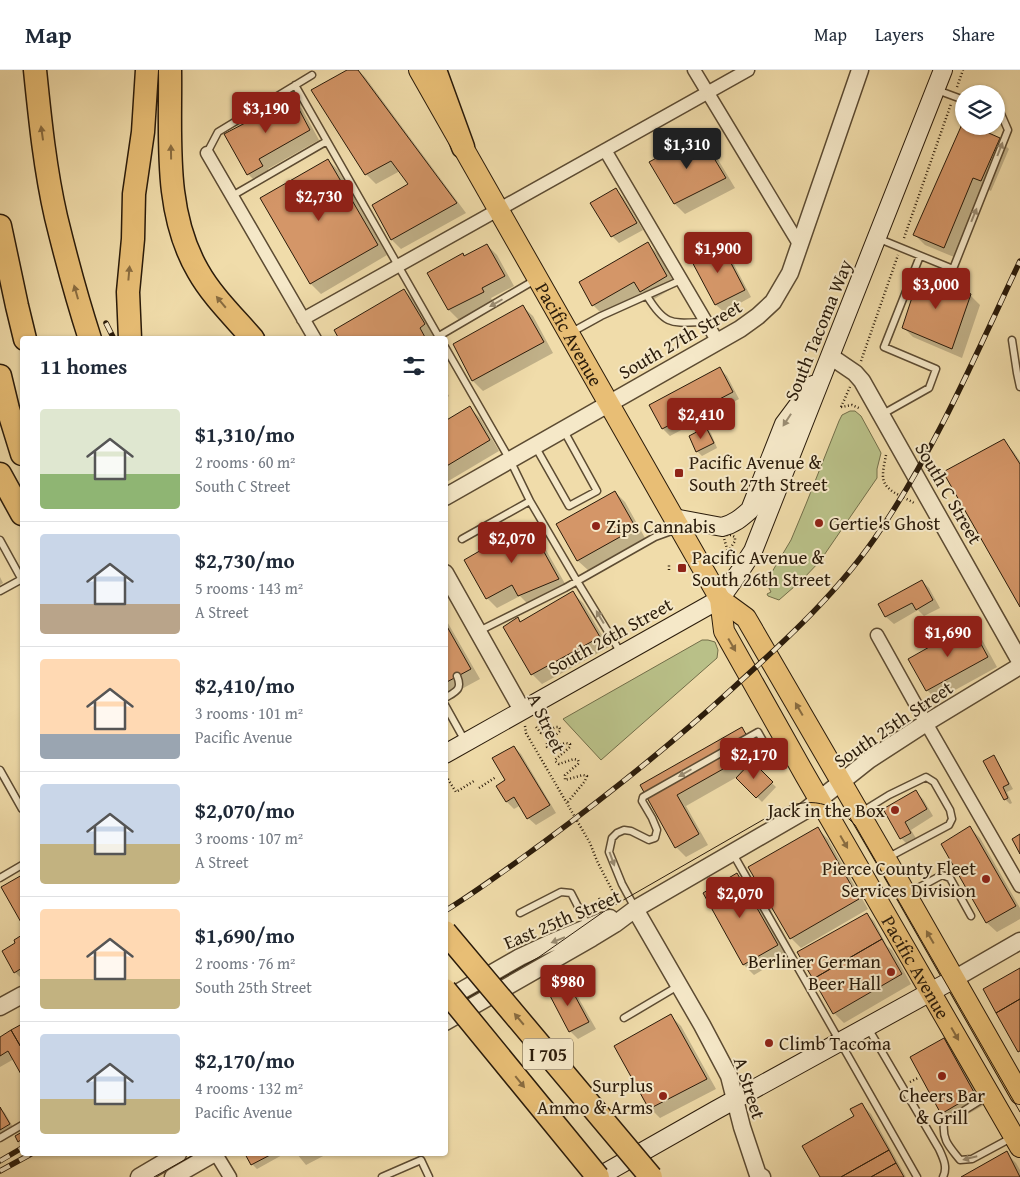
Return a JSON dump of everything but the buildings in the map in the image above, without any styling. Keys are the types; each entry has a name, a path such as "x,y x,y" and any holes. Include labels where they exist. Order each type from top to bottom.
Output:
{"highway":[{"path":"35,70 42,135 56,216 89,336"},
{"path":"130,336 128,292 133,239 134,194 143,132 147,70"},
{"path":"170,70 172,181 182,236 191,259 204,282 250,336"},
{"path":"435,70 463,147"},
{"path":"0,226 25,336"},
{"path":"0,303 27,336"},
{"path":"0,376 20,447"},
{"path":"0,474 20,510"},
{"name":"I 705","path":"448,936 651,1177"},
{"name":"I 705","path":"448,994 598,1177"}],"main road":[{"name":"Pacific Avenue","path":"419,70 720,599 724,631 1017,1142"},
{"name":"South Tacoma Way","path":"720,599 753,550 943,70"},
{"path":"677,523 722,527 739,520 750,510 784,424 828,361"},
{"name":"Pacific Avenue","path":"720,599 746,618 1020,1094"},
{"name":"South 26th Street","path":"448,752 720,599"},
{"path":"598,1177 954,979"}],"street":[{"path":"694,70 799,244"},
{"path":"303,319 748,70"},
{"name":"South 27th Street","path":"448,495 740,329 773,302 790,273 860,70"},
{"path":"605,150 718,342"},
{"path":"207,153 313,336"},
{"name":"South C Street","path":"828,361 856,373 862,381 1020,661"},
{"name":"A Street","path":"448,577 522,710"},
{"path":"877,635 1020,886"},
{"name":"South 25th Street","path":"635,909 806,810 869,760 1020,666"},
{"name":"A Street","path":"635,909 680,985 729,1076 759,1176"},
{"name":"East 25th Street","path":"448,998 520,957 611,917 635,909"},
{"name":"East 25th Street","path":"448,1020 592,938 635,909"},
{"path":"954,979 1020,941"},
{"path":"0,1008 20,995"},
{"path":"139,1177 175,1156"},
{"path":"173,1177 211,1156"},
{"path":"216,1156 230,1177"}],"lane":[{"path":"207,153 218,132 312,75"},
{"path":"295,85 439,336"},
{"path":"936,90 954,96"},
{"path":"877,238 953,269 1008,130 1005,123"},
{"path":"232,196 327,141"},
{"path":"881,415 928,388 936,369 884,347 920,256"},
{"path":"442,336 538,279"},
{"path":"569,334 601,316 681,280"},
{"path":"647,296 657,312 665,319 678,323 706,322"},
{"path":"1012,340 1020,387"},
{"path":"448,352 510,460 530,501 622,654"},
{"path":"535,446 569,506 597,491 563,430"},
{"path":"462,539 530,501"},
{"path":"478,631 577,581 677,523"},
{"path":"0,540 20,575"},
{"path":"0,591 20,580"},
{"path":"448,696 457,691 459,687 460,682 457,676"},
{"path":"448,710 466,742"},
{"path":"635,909 609,852 612,838 624,830 631,831 649,840 655,838 657,830 642,800 643,797 758,732 774,760"},
{"path":"0,770 20,805"},
{"path":"859,814 889,795 926,777 934,782 950,810 952,819 949,824 886,859"},
{"path":"732,852 917,1177"},
{"path":"0,878 20,866"},
{"path":"906,894 942,875 950,878 971,916"},
{"path":"520,913 561,892 571,894 589,927"},
{"path":"624,1018 680,985"},
{"path":"868,1027 939,1149 946,1172 943,1177"},
{"path":"990,1095 944,1123 944,1136 948,1144 960,1160 972,1159 1017,1142"},
{"path":"0,1138 20,1126"},
{"path":"939,1149 948,1144"},
{"path":"382,1177 421,1160 428,1177"}],"path":[{"path":"863,356 963,70"},
{"path":"841,407 852,405 863,410"},
{"path":"885,452 884,482 892,491 912,501"},
{"path":"722,535 728,552"},
{"path":"669,564 669,570"},
{"name":"A Street","path":"522,710 526,733 590,843 612,890"},
{"path":"536,727 541,733 559,727 560,731 547,743 548,748 566,743 570,744 570,747 556,759 558,764 574,759 579,762 565,775 565,780 583,775 587,776 567,803"},
{"path":"479,788 496,777"},
{"path":"448,779 456,792 474,781"},
{"path":"599,898 602,904"}],"green space":[{"path":"855,411 861,416 881,453 877,478 820,561 779,600 768,596 767,594 771,592 766,582 791,540 839,421 842,415"},
{"path":"702,640 715,642 718,650 717,658 601,760 563,719"}],"tram line":[{"path":"448,1009 539,957 606,910 780,810 801,803 821,804 830,806 847,817 855,825 1020,1112"},
{"path":"154,1177 191,1156"}],"railway":[{"path":"448,909 544,842 617,787 710,708 773,651 831,593 881,529 920,465 972,364 1020,261"},
{"path":"106,323 112,336"},
{"path":"0,1161 20,1149"},
{"path":"0,1171 27,1156"}],"place":[{"name":"Pacific Avenue & South 27th Street","path":"679,473"},
{"name":"Gertie's Ghost","path":"819,523"},
{"name":"Zips Cannabis","path":"596,526"},
{"name":"Pacific Avenue & South 26th Street","path":"682,568"},
{"name":"Jack in the Box","path":"895,810"},
{"name":"Pierce County Fleet Services Division","path":"986,879"},
{"name":"Berliner German Beer Hall","path":"891,972"},
{"name":"Climb Tacoma","path":"769,1043"},
{"name":"Cheers Bar & Grill","path":"942,1076"},
{"name":"Surplus Ammo & Arms","path":"663,1096"}]}
